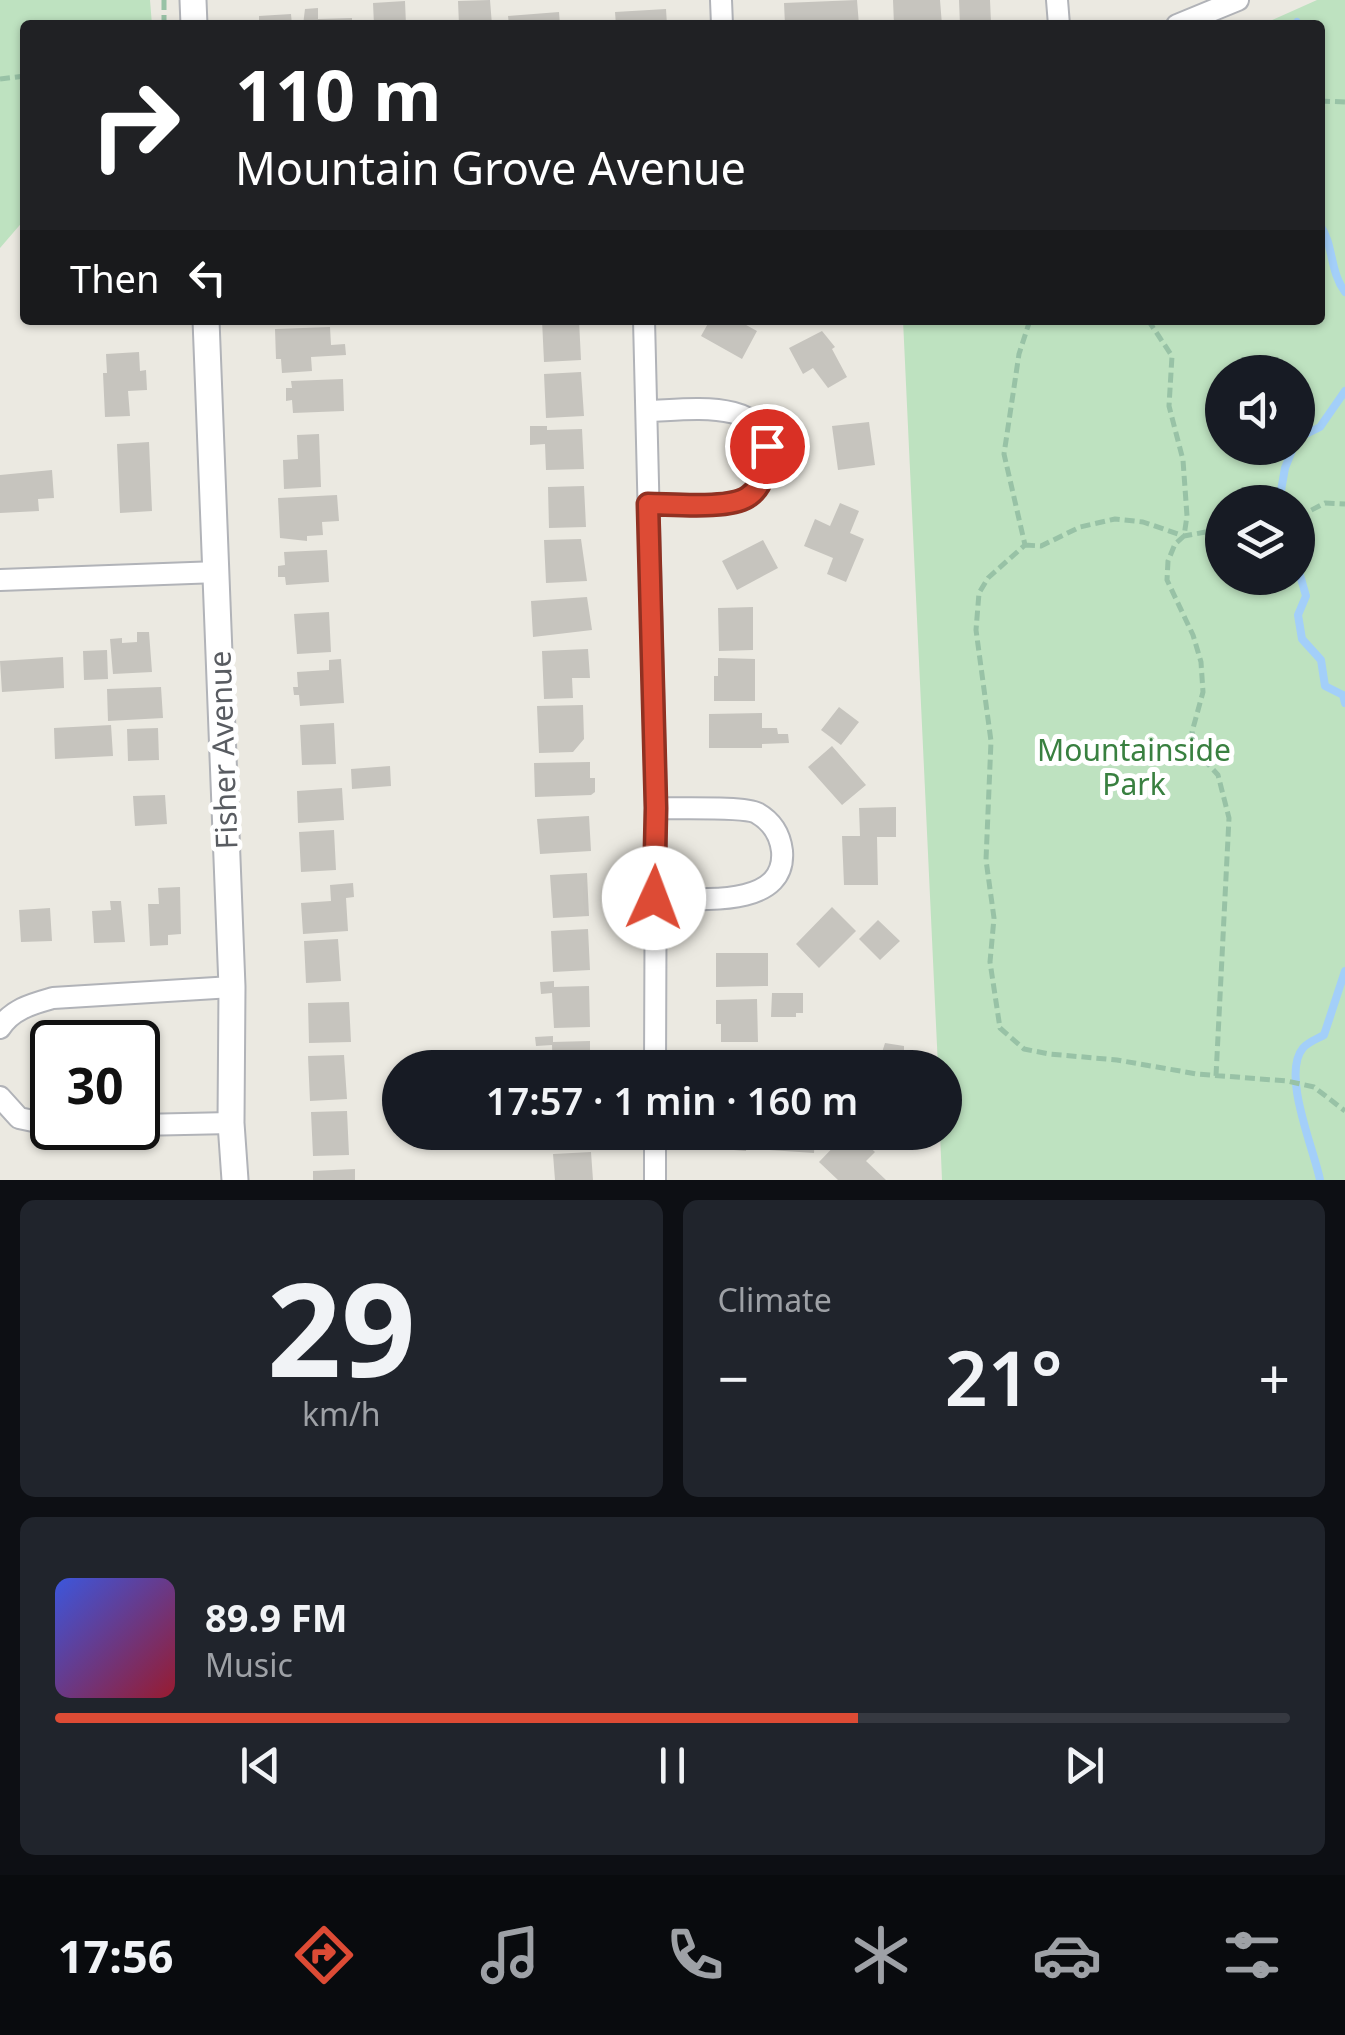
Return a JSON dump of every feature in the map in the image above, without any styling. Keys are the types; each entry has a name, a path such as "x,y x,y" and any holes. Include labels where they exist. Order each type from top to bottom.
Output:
{"street":[{"path":"1189,20 1238,0"},
{"name":"Fisher Avenue","path":"206,325 232,986 234,1180"},
{"path":"644,325 656,808 655,1050"},
{"path":"648,411 725,408 756,423 767,446 765,473 749,496 729,503 648,504"},
{"path":"0,580 218,572"},
{"path":"654,898 753,895 776,878 782,852 775,828 754,811 656,808"},
{"path":"0,1028 24,1006 53,998 232,986"},
{"path":"0,1097 19,1118 30,1121"},
{"path":"160,1124 231,1122"},
{"path":"655,1150 656,1180"}],"path":[{"path":"1026,545 1004,454 1019,354 1028,325"},
{"path":"1151,325 1172,356 1168,406 1184,460 1187,516 1184,536 1175,544 1168,561 1167,580 1193,634 1201,662 1202,692 1192,732 1198,752 1218,774 1229,818 1216,1076"},
{"path":"1315,508 1325,503 1345,504"},
{"path":"1205,532 1184,536 1144,522 1115,520 1080,527 1041,546 1026,545 988,578 979,592 976,630 990,741 986,860 994,918 990,962 1000,1028 1024,1049 1314,1087 1345,1112"}],"green space":[{"path":"0,0 150,0 152,20 20,20 20,225 0,248"},
{"name":"Mountainside Park","path":"1317,0 1345,0 1345,1180 942,1180 941,1150 962,1150 962,1050 937,1050 903,325 1325,325 1325,20 1272,20"}],"building":[{"path":"490,0 492,20 459,20 458,1"},
{"path":"857,0 859,20 785,20 784,3"},
{"path":"893,0 940,0 942,20 894,20"},
{"path":"959,0 990,0 991,20 960,20"},
{"path":"405,1 406,20 374,20 373,3"},
{"path":"318,8 318,19 352,20 304,20 305,9"},
{"path":"666,9 667,20 616,20 615,12"},
{"path":"559,12 560,20 508,20 508,16"},
{"path":"291,14 292,20 259,20 259,16"},
{"path":"542,325 579,325 581,360 544,362"},
{"path":"707,325 746,325 757,331 742,359 701,336"},
{"path":"330,327 331,345 345,344 346,355 311,357 312,371 282,373 281,359 276,359 275,329"},
{"path":"822,331 835,347 832,349 847,377 828,388 813,368 803,374 789,348"},
{"path":"139,352 140,371 146,370 147,390 128,391 130,416 105,417 106,354"},
{"path":"581,372 584,416 546,418 544,374"},
{"path":"343,379 344,411 293,413 292,400 286,401 286,388 292,388 291,381"},
{"path":"869,422 875,465 838,470 832,426"},
{"path":"530,426 547,426 547,430 582,429 584,469 546,470 545,444 530,445"},
{"path":"319,434 321,487 284,489 283,460 298,459 297,435"},
{"path":"149,442 152,511 120,513 117,444"},
{"path":"52,470 54,498 38,499 39,511 0,513 0,475"},
{"path":"584,486 586,527 549,528 548,487"},
{"path":"337,495 339,521 322,522 323,535 307,536 307,541 280,538 278,498"},
{"path":"840,503 859,511 850,533 864,539 846,582 827,574 833,558 804,546 815,519 830,526"},
{"path":"581,539 587,581 546,583 544,540"},
{"path":"763,540 778,568 737,590 722,561"},
{"path":"327,550 329,582 286,585 285,577 278,577 278,566 285,565 284,552"},
{"path":"587,597 592,630 533,637 531,601"},
{"path":"753,607 753,650 719,651 718,608"},
{"path":"329,612 331,652 297,654 294,614"},
{"path":"137,632 149,632 152,672 113,674 110,639 137,642"},
{"path":"588,649 590,678 572,678 573,698 544,699 542,651"},
{"path":"107,650 108,679 84,680 83,651"},
{"path":"63,657 64,688 2,692 0,661"},
{"path":"718,658 755,659 755,701 714,701"},
{"path":"341,659 344,703 300,706 293,687 298,687 297,672 329,670 329,660"},
{"path":"161,687 163,718 108,721 107,689"},
{"path":"583,705 584,739 573,752 539,753 537,706"},
{"path":"839,707 859,722 841,745 821,730"},
{"path":"762,713 762,728 777,728 778,734 788,734 789,743 762,744 762,748 709,748 709,714"},
{"path":"334,723 336,764 302,765 300,725"},
{"path":"111,725 113,756 55,759 54,728"},
{"path":"158,728 159,760 128,761 127,729"},
{"path":"832,746 866,785 842,805 808,767"},
{"path":"590,762 590,778 595,778 595,792 591,795 535,797 534,763"},
{"path":"390,766 391,786 352,789 351,769"},
{"path":"342,788 344,820 298,823 297,791"},
{"path":"165,795 167,824 135,826 133,796"},
{"path":"896,807 896,837 877,837 878,885 844,885 842,836 860,836 859,808"},
{"path":"589,816 591,851 540,854 537,819"},
{"path":"334,830 336,870 301,872 299,832"},
{"path":"587,873 589,916 553,918 550,875"},
{"path":"353,883 354,897 346,898 348,931 303,934 301,903 331,901 330,885"},
{"path":"180,887 181,934 168,935 168,945 150,946 148,904 159,904 158,888"},
{"path":"110,901 121,901 125,942 94,943 92,911 111,910"},
{"path":"832,907 856,931 819,968 796,944"},
{"path":"50,908 52,941 21,942 19,910"},
{"path":"878,920 900,941 880,960 859,939"},
{"path":"588,929 590,970 553,972 551,931"},
{"path":"338,939 341,981 306,983 304,941"},
{"path":"716,953 768,953 768,986 716,987"},
{"path":"554,981 554,987 589,986 590,1027 554,1028 552,993 541,994 540,982"},
{"path":"772,993 803,993 803,1013 796,1013 796,1017 771,1017"},
{"path":"757,999 758,1042 721,1042 716,1000"},
{"path":"349,1002 351,1042 309,1043 308,1003"},
{"path":"553,1036 553,1042 590,1041 590,1050 552,1050 552,1045 536,1046 535,1037"},
{"path":"885,1043 904,1046 904,1050 883,1050"},
{"path":"344,1055 347,1099 310,1101 308,1056"},
{"path":"347,1111 349,1155 313,1156 311,1112"},
{"path":"769,1150 814,1150 814,1153"},
{"path":"830,1150 873,1150 866,1161 886,1180 838,1180 819,1162"},
{"path":"591,1152 593,1180 555,1180 553,1154"},
{"path":"355,1169 355,1180 313,1180 313,1171"}],"waterway":[{"path":"1325,235 1345,292"},
{"path":"1315,430 1345,391"},
{"path":"1282,485 1286,465"},
{"path":"1306,595 1298,615 1302,639 1321,660 1325,686 1343,695 1345,703"},
{"path":"1320,1180 1297,1093 1297,1060 1305,1046 1324,1035 1345,971"}],"route":[{"path":"654,898 656,808 648,504 729,503 749,496 765,473 767,446"}]}
